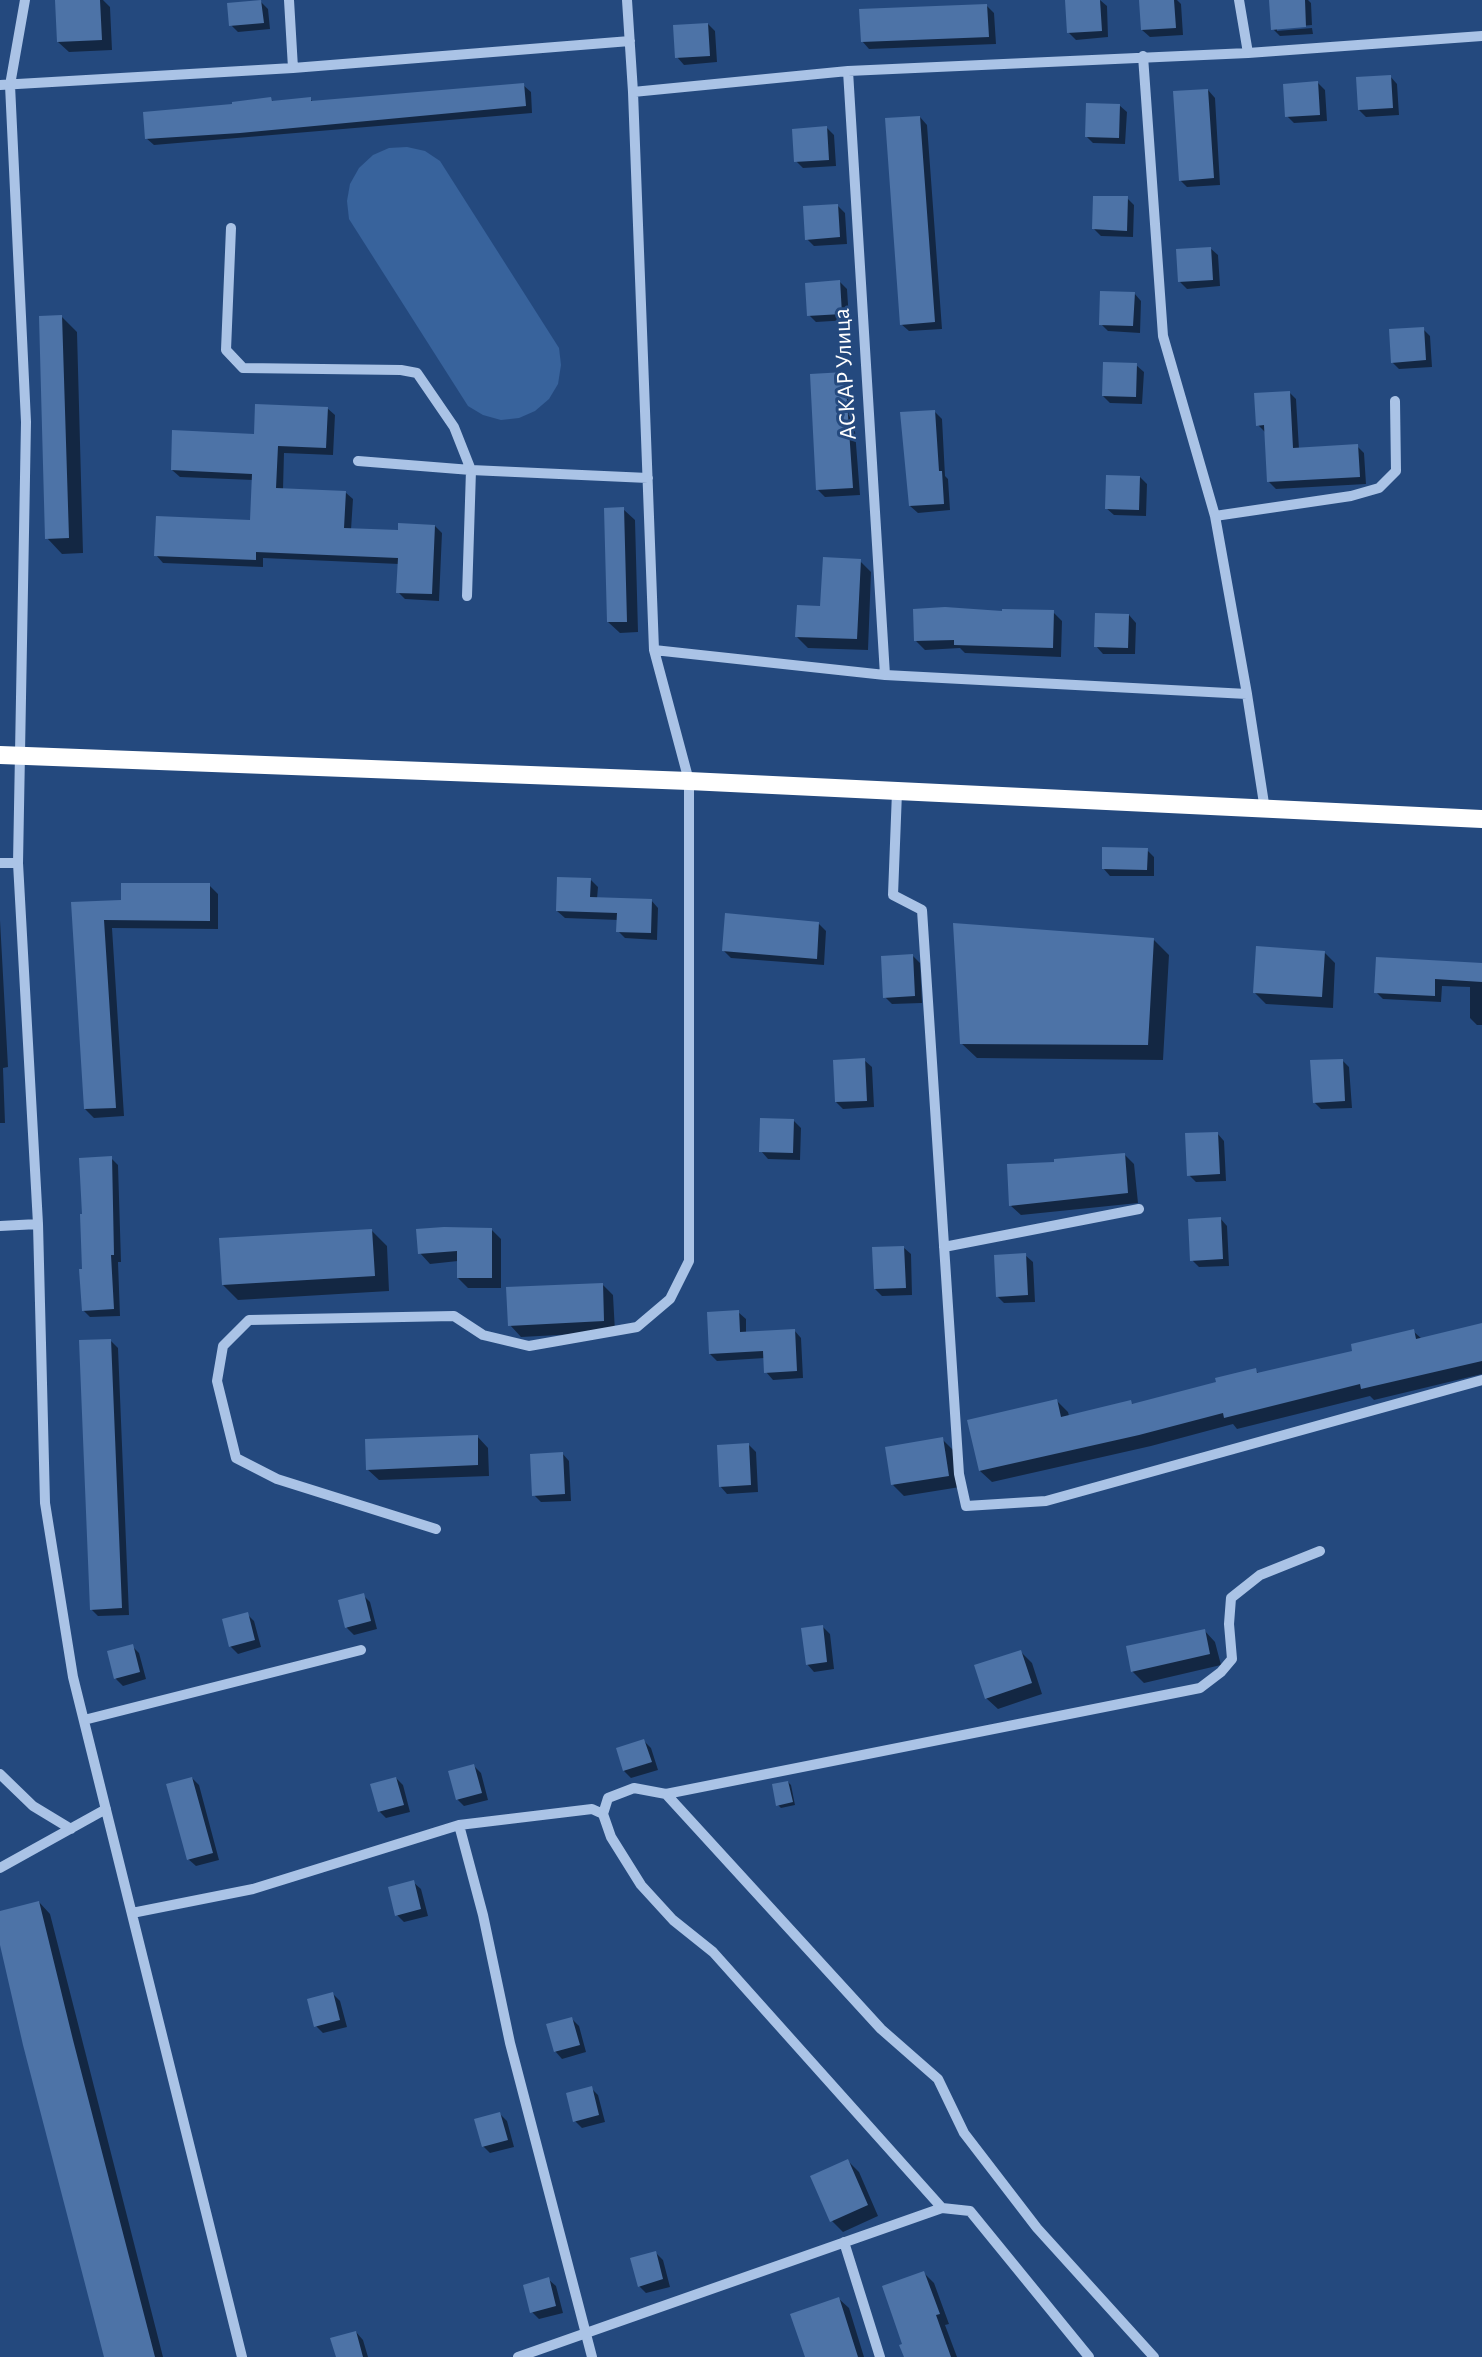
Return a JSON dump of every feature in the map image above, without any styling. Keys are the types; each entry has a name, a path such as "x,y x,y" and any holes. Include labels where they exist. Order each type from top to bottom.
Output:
{"highway":[{"path":"0,755 688,782 1482,819"}],"street":[{"path":"25,0 5,85 26,422 18,863 38,1224 45,1503 73,1677 242,2357"},
{"path":"289,0 293,68"},
{"path":"436,1529 277,1479 236,1458 217,1381 223,1346 249,1320 454,1316 483,1335 529,1346 637,1327 670,1299 689,1261 688,782 654,650 633,92 627,0"},
{"path":"1239,0 1248,53"},
{"path":"633,92 848,71 1248,53 1482,36"},
{"path":"5,85 293,68 630,41"},
{"path":"1143,56 1163,336 1215,516 1265,810"},
{"name":"АСКАР Улица","path":"848,71 885,675"},
{"path":"231,228 226,351 243,368 401,370 417,373 454,427 471,470 467,597"},
{"path":"1215,516 1351,496 1379,488 1396,471 1395,401"},
{"path":"358,461 471,470 648,478"},
{"path":"654,650 885,675 1247,694"},
{"path":"897,792 893,895 922,910 959,1474 966,1506 1046,1501 1482,1380"},
{"path":"0,863 18,863"},
{"path":"944,1247 1139,1209"},
{"path":"0,1226 38,1224"},
{"path":"942,2208 713,1952 673,1920 641,1885 611,1838 603,1814 608,1798 634,1788 666,1794 1200,1688 1221,1672 1232,1659 1229,1623 1231,1598 1260,1575 1320,1551"},
{"path":"84,1720 361,1650"},
{"path":"0,1774 33,1806 71,1829"},
{"path":"666,1794 882,2029 938,2079 964,2133 1037,2228 1154,2357"},
{"path":"0,1868 106,1809"},
{"path":"132,1913 253,1888 459,1825 592,1809 603,1814"},
{"path":"459,1825 483,1915 510,2043 592,2357"},
{"path":"518,2357 942,2208 970,2211 1089,2357"},
{"path":"844,2242 880,2357"}],"shaded area":[{"path":"407,147 425,151 440,161 559,348 561,365 558,384 549,399 535,411 519,418 501,420 483,415 468,406 349,219 347,201 350,184 359,168 373,155 389,148"}],"building":[{"path":"55,0 100,0 102,40 57,42"},
{"path":"261,0 264,23 229,26 227,3"},
{"path":"1065,0 1100,0 1102,31 1067,33"},
{"path":"1139,0 1174,0 1176,28 1141,30"},
{"path":"1269,0 1305,0 1306,27 1271,30"},
{"path":"987,4 989,37 861,42 859,9"},
{"path":"708,23 710,56 675,58 673,25"},
{"path":"1391,75 1393,108 1358,110 1356,77"},
{"path":"1318,81 1320,115 1285,117 1283,84"},
{"path":"524,83 526,106 240,133 145,139 143,112 232,104 232,102 271,97 272,101 311,97 311,101"},
{"path":"1208,89 1214,178 1179,181 1173,91"},
{"path":"1086,103 1120,104 1119,138 1085,137"},
{"path":"920,116 935,322 900,325 885,118"},
{"path":"827,126 829,160 794,162 792,129"},
{"path":"1093,196 1128,196 1127,231 1092,229"},
{"path":"838,204 840,237 805,240 803,206"},
{"path":"1211,247 1213,280 1178,282 1176,249"},
{"path":"840,280 842,314 807,316 805,283"},
{"path":"1100,291 1135,292 1133,326 1099,325"},
{"path":"62,315 69,538 45,539 39,316"},
{"path":"1424,327 1426,360 1391,363 1389,329"},
{"path":"1103,362 1137,363 1136,397 1102,396"},
{"path":"845,372 853,488 816,490 810,374"},
{"path":"1290,391 1293,448 1358,444 1360,477 1267,482 1264,425 1256,426 1254,393"},
{"path":"255,404 328,407 326,448 278,446 276,488 346,491 344,528 398,530 398,523 435,525 432,594 396,593 398,558 256,552 256,560 154,556 156,516 250,520 252,474 171,470 172,430 254,434"},
{"path":"935,410 939,471 942,471 944,504 909,506 900,412"},
{"path":"1106,475 1140,476 1139,510 1105,509"},
{"path":"624,507 627,622 607,622 604,508"},
{"path":"823,557 861,559 857,639 795,637 797,605 820,606"},
{"path":"945,607 1002,611 1002,609 1054,610 1053,648 954,645 954,640 914,641 913,609"},
{"path":"1095,613 1129,614 1128,648 1094,647"},
{"path":"1102,847 1148,848 1147,870 1102,869"},
{"path":"557,877 591,878 590,897 652,899 651,933 616,932 617,913 556,911"},
{"path":"121,883 210,883 210,921 104,920 116,1108 84,1109 71,902 121,900"},
{"path":"725,913 819,922 817,959 722,951"},
{"path":"953,923 1154,938 1148,1045 960,1044"},
{"path":"1256,946 1325,951 1322,997 1253,993"},
{"path":"913,954 915,996 883,998 881,956"},
{"path":"1376,957 1482,963 1482,982 1435,979 1435,996 1374,993"},
{"path":"865,1058 867,1101 835,1102 833,1060"},
{"path":"1343,1059 1345,1101 1313,1103 1310,1060"},
{"path":"760,1118 794,1119 793,1153 759,1152"},
{"path":"1218,1132 1220,1174 1187,1176 1185,1133"},
{"path":"1125,1153 1128,1193 1009,1206 1007,1164 1054,1162 1054,1159"},
{"path":"112,1156 114,1255 111,1255 114,1309 82,1311 79,1269 82,1269 80,1214 82,1214 79,1158"},
{"path":"1221,1217 1223,1259 1190,1261 1188,1219"},
{"path":"492,1228 492,1278 457,1278 457,1251 418,1254 416,1229"},
{"path":"372,1229 375,1276 222,1285 219,1238"},
{"path":"904,1246 906,1288 874,1289 872,1247"},
{"path":"1026,1253 1028,1295 996,1297 994,1255"},
{"path":"603,1283 604,1321 508,1326 506,1287"},
{"path":"739,1310 740,1332 795,1329 797,1371 764,1373 763,1351 709,1354 707,1312"},
{"path":"1482,1323 1482,1361 1361,1389 1360,1384 1224,1418 1223,1413 1139,1435 979,1471 967,1420 1057,1399 1061,1417 1131,1400 1132,1404 1216,1382 1215,1378 1256,1368 1257,1373 1352,1351 1351,1344 1414,1329 1416,1339"},
{"path":"111,1339 122,1608 90,1610 79,1340"},
{"path":"478,1435 478,1465 366,1470 365,1439"},
{"path":"943,1437 949,1476 891,1485 885,1447"},
{"path":"749,1443 751,1485 719,1487 717,1445"},
{"path":"563,1452 565,1494 532,1496 530,1454"},
{"path":"364,1593 371,1621 345,1628 338,1600"},
{"path":"248,1612 255,1640 229,1647 222,1619"},
{"path":"823,1625 827,1662 806,1665 801,1628"},
{"path":"1205,1629 1210,1654 1131,1672 1126,1646"},
{"path":"133,1644 140,1672 114,1679 107,1651"},
{"path":"1021,1650 1032,1683 985,1699 974,1665"},
{"path":"644,1739 652,1762 623,1771 616,1748"},
{"path":"474,1764 482,1793 456,1800 448,1771"},
{"path":"192,1777 213,1853 187,1860 166,1784"},
{"path":"396,1777 404,1805 378,1812 370,1784"},
{"path":"788,1781 793,1802 776,1806 772,1784"},
{"path":"414,1880 421,1909 395,1916 388,1887"},
{"path":"39,1901 155,2357 104,2357 23,2045 0,1945 0,1911"},
{"path":"333,1992 340,2020 314,2027 307,1999"},
{"path":"572,2017 580,2045 554,2052 546,2024"},
{"path":"592,2086 599,2115 573,2122 566,2093"},
{"path":"500,2112 508,2140 482,2147 474,2119"},
{"path":"848,2159 868,2205 830,2222 810,2176"},
{"path":"656,2251 663,2279 638,2287 630,2258"},
{"path":"924,2271 940,2314 936,2315 951,2357 904,2357 899,2345 902,2344 882,2286"},
{"path":"549,2277 556,2306 530,2313 523,2285"},
{"path":"839,2297 858,2357 805,2357 790,2314"},
{"path":"356,2331 363,2357 336,2357 330,2338"}]}
